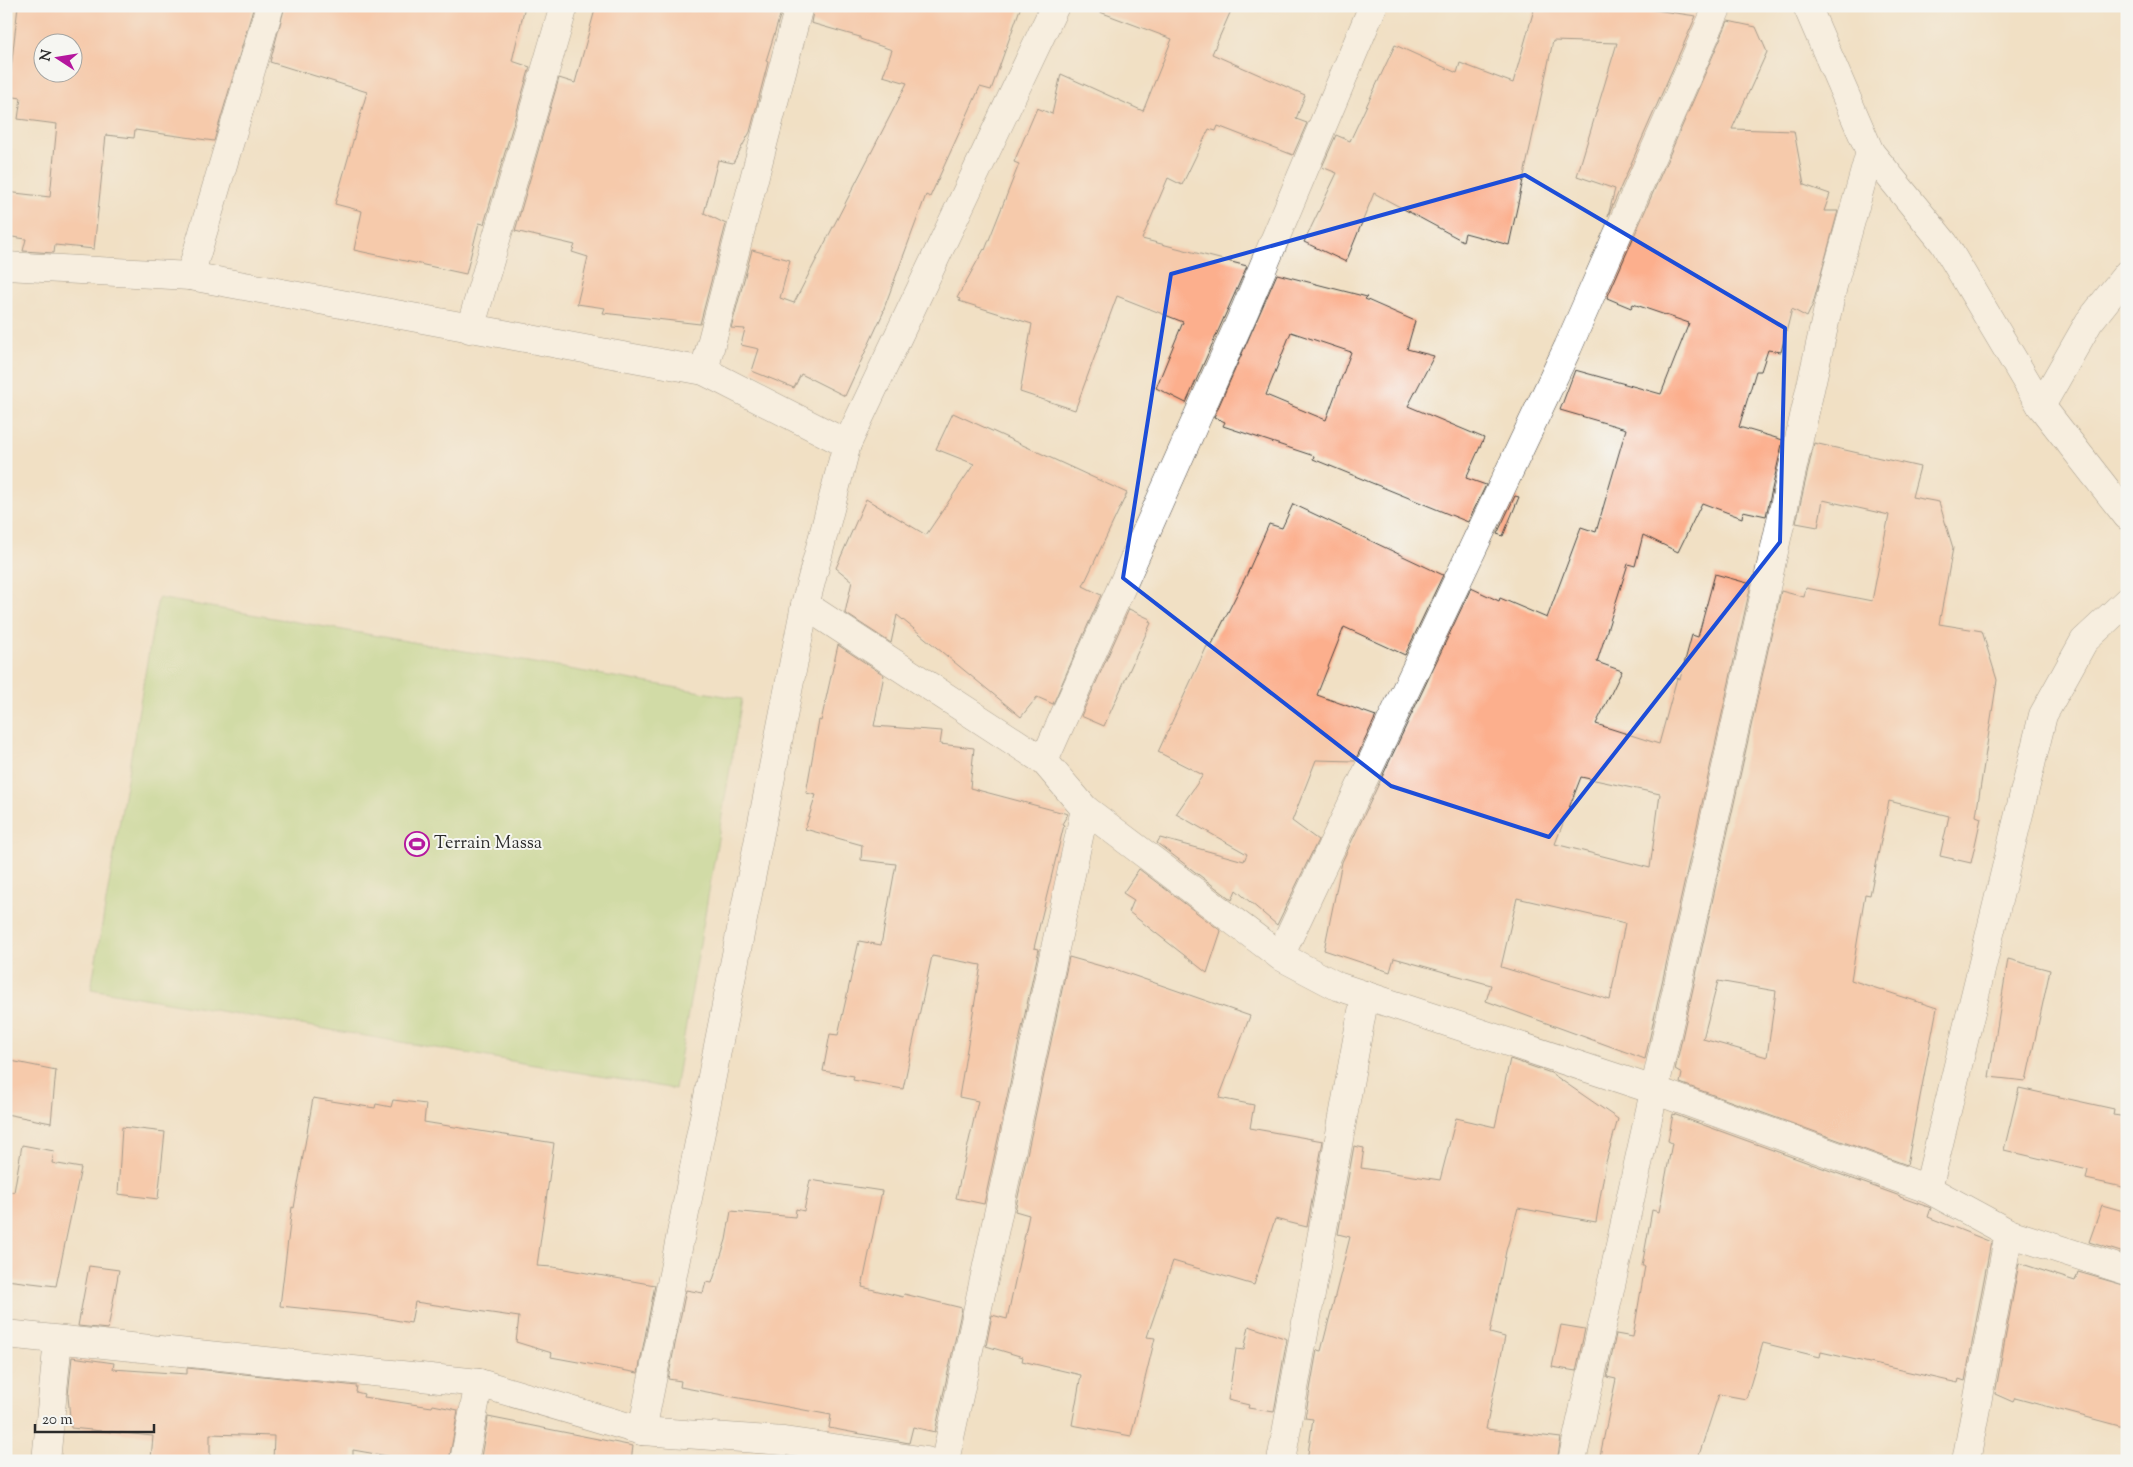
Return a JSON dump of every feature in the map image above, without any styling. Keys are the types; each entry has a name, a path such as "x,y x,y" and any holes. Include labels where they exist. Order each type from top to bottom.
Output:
{"street":[{"path":"190,276 270,6"},
{"path":"470,329 564,6"},
{"path":"704,371 799,6"},
{"path":"642,1431 805,604 847,444 1055,6"},
{"path":"1044,761 1245,310 1373,6"},
{"path":"1280,956 1563,356 1718,6"},
{"path":"1807,6 1870,152 1944,243 2041,406 2127,516"},
{"path":"1572,1461 1832,286 1870,152"},
{"path":"6,266 190,276 704,371 847,444"},
{"path":"2041,406 2089,322 2127,274"},
{"path":"1928,1189 2043,715 2084,641 2127,600"},
{"path":"805,604 1044,761 1085,809 1280,956 1337,986 1654,1090 1928,1189 2009,1233 2127,1271"},
{"path":"945,1461 1085,809"},
{"path":"1282,1461 1365,995"},
{"path":"1966,1461 2009,1233"},
{"path":"6,1334 479,1383 642,1431 782,1451 927,1461"},
{"path":"46,1461 58,1340"},
{"path":"464,1461 479,1383"}],"highlighted area":[{"path":"1525,175 1785,328 1780,542 1549,837 1391,786 1123,578 1171,274"}],"green space":[{"name":"Terrain Massa","path":"158,598 742,699 675,1089 91,989"}],"building":[{"path":"18,6 254,6 214,141 135,130 134,138 106,135 94,249 55,245 54,253 23,251 26,239 6,236 6,192 50,197 57,124 18,119 21,98 8,96"},
{"path":"285,6 525,6 512,61 530,67 484,224 479,223 466,274 354,250 362,211 335,204 367,92 270,62"},
{"path":"596,6 783,6 766,61 768,62 750,132 733,163 718,160 704,213 726,224 700,324 603,313 605,308 577,304 588,257 572,252 575,245 515,231 559,78 575,83"},
{"path":"814,6 1021,6 991,90 980,87 930,197 926,195 884,311 845,396 801,374 794,388 752,371 759,349 741,345 745,329 731,328 752,250 790,260 780,298 794,303 907,83 883,76 892,50 860,39 860,37 811,23"},
{"path":"1092,6 1233,6 1212,54 1305,95 1296,119 1307,123 1293,155 1218,126 1216,131 1209,129 1182,185 1168,178 1142,239 1247,266 1186,403 1156,388 1183,322 1117,296 1075,410 1020,392 1032,324 959,301 960,299 957,298 985,250 1019,164 1014,162 1037,108 1052,114 1061,74 1143,111 1172,39 1092,9"},
{"path":"1535,6 1628,6 1696,16 1608,216 1615,189 1577,176 1617,43 1553,41 1509,245 1465,233 1463,241 1374,193 1346,262 1304,242 1337,173 1322,167 1336,135 1350,141 1395,45 1457,73 1460,63 1513,83"},
{"path":"1728,21 1756,27 1767,52 1732,129 1794,131 1804,185 1830,194 1824,211 1838,211 1813,304 1807,317 1792,309 1781,352 1768,350 1761,371 1756,371 1739,427 1783,440 1766,516 1743,511 1742,518 1702,503 1678,552 1643,535 1635,566 1628,564 1597,662 1622,671 1596,724 1659,744 1677,678 1680,679 1692,635 1698,637 1715,574 1751,584 1645,1059 1486,1001 1491,985 1394,958 1390,972 1324,950 1342,862 1471,588 1499,601 1500,598 1547,618 1581,527 1596,532 1626,429 1560,410 1575,370 1661,394 1689,323 1633,304 1631,308 1607,298","holes":["1581,777 1660,794 1650,868 1555,844","1517,898 1625,923 1610,1000 1501,967"]},
{"path":"1277,274 1367,297 1365,299 1415,321 1407,349 1434,356 1408,406 1484,438 1466,478 1486,485 1468,522 1313,459 1314,456 1223,426 1225,422 1214,417","holes":["1291,332 1351,352 1326,420 1266,395"]},
{"path":"953,413 1127,493 1083,586 1101,595 1053,704 1037,697 1021,717 897,615 891,643 845,613 852,581 836,568 866,499 926,535 974,464 936,449"},
{"path":"1814,443 1920,467 1912,497 1939,502 1953,548 1939,624 1982,631 1997,680 1976,816 1981,818 1971,863 1940,856 1949,816 1889,801 1870,895 1865,894 1851,980 1937,1008 1907,1165 1680,1083 1682,1074 1675,1070 1781,591 1804,597 1806,588 1872,601 1889,515 1823,500 1818,527 1796,523","holes":["1718,981 1776,991 1767,1057 1703,1039"]},
{"path":"1515,496 1519,497 1503,536 1497,534"},
{"path":"1293,504 1443,575 1405,655 1344,627 1317,695 1376,716 1355,761 1316,760 1292,821 1318,840 1277,925 1236,890 1232,900 1157,843 1160,838 1244,861 1247,854 1176,814 1203,775 1158,752 1207,646 1210,648 1247,574 1269,524 1282,528"},
{"path":"1129,609 1150,619 1149,622 1151,623 1104,726 1081,716"},
{"path":"838,645 884,675 874,726 942,731 940,744 974,748 970,788 1068,814 1062,824 1064,825 1034,948 1039,949 984,1204 956,1198 978,1101 959,1097 981,965 932,956 903,1089 853,1080 854,1076 823,1071 830,1034 838,1035 859,941 881,945 896,864 861,860 862,845 805,829 816,795 806,793 819,720 821,721"},
{"path":"1139,869 1221,931 1207,973 1129,912 1134,900 1123,893"},
{"path":"1069,957 1109,967 1250,1016 1219,1098 1254,1105 1250,1128 1323,1141 1307,1227 1275,1219 1254,1285 1173,1261 1147,1337 1155,1338 1131,1436 1072,1425 1081,1375 1022,1361 1023,1357 986,1346 992,1315 1007,1319 1029,1215 1015,1211"},
{"path":"2008,959 2050,970 2026,1081 1989,1077"},
{"path":"1510,1059 1551,1073 1618,1119 1606,1162 1596,1222 1518,1208 1506,1251 1490,1333 1505,1337 1486,1429 1561,1438 1557,1461 1307,1461 1313,1419 1305,1418 1317,1350 1321,1351 1350,1237 1338,1234 1354,1146 1364,1148 1361,1168 1440,1180 1456,1118 1495,1127"},
{"path":"6,1060 56,1070 51,1123 6,1114"},
{"path":"2019,1088 2114,1109 2113,1115 2127,1117 2127,1188 2086,1179 2088,1170 2004,1150"},
{"path":"313,1098 375,1108 376,1104 391,1107 393,1100 426,1104 424,1122 554,1143 537,1266 553,1267 655,1285 638,1373 551,1357 552,1353 516,1342 519,1317 415,1302 411,1323 368,1315 280,1306 292,1207 294,1208"},
{"path":"1673,1114 1931,1208 1928,1217 1991,1242 1965,1381 1959,1379 1958,1383 1821,1352 1820,1357 1763,1343 1746,1399 1719,1394 1697,1461 1599,1461 1616,1379 1607,1377 1616,1334 1633,1337 1645,1266 1642,1266 1652,1210 1659,1212 1672,1143 1668,1141"},
{"path":"122,1127 165,1132 158,1199 118,1194"},
{"path":"22,1145 54,1151 52,1163 81,1168 56,1286 6,1280 6,1191 14,1192"},
{"path":"810,1180 882,1191 862,1287 903,1297 904,1294 962,1308 935,1432 913,1427 909,1443 829,1428 831,1415 680,1387 681,1381 668,1379 686,1290 703,1293 706,1282 712,1283 726,1240 731,1211 795,1217 796,1209 804,1211"},
{"path":"2102,1205 2127,1212 2127,1254 2089,1242"},
{"path":"2019,1263 2075,1281 2078,1272 2127,1286 2127,1428 2015,1398 2013,1402 1995,1394"},
{"path":"89,1266 119,1270 108,1329 78,1326"},
{"path":"1561,1325 1585,1329 1576,1371 1552,1367"},
{"path":"1249,1326 1287,1339 1274,1412 1248,1408 1249,1405 1228,1400 1236,1349 1244,1350"},
{"path":"72,1357 114,1363 113,1369 187,1374 187,1368 357,1386 356,1392 364,1394 363,1397 432,1407 433,1405 458,1410 449,1461 416,1461 353,1450 353,1461 273,1461 274,1436 210,1434 210,1461 151,1459 153,1436 71,1428 68,1396"},
{"path":"488,1417 633,1446 631,1461 498,1461 481,1457"}],"place":[{"name":"Terrain Massa","path":"417,844"}]}
